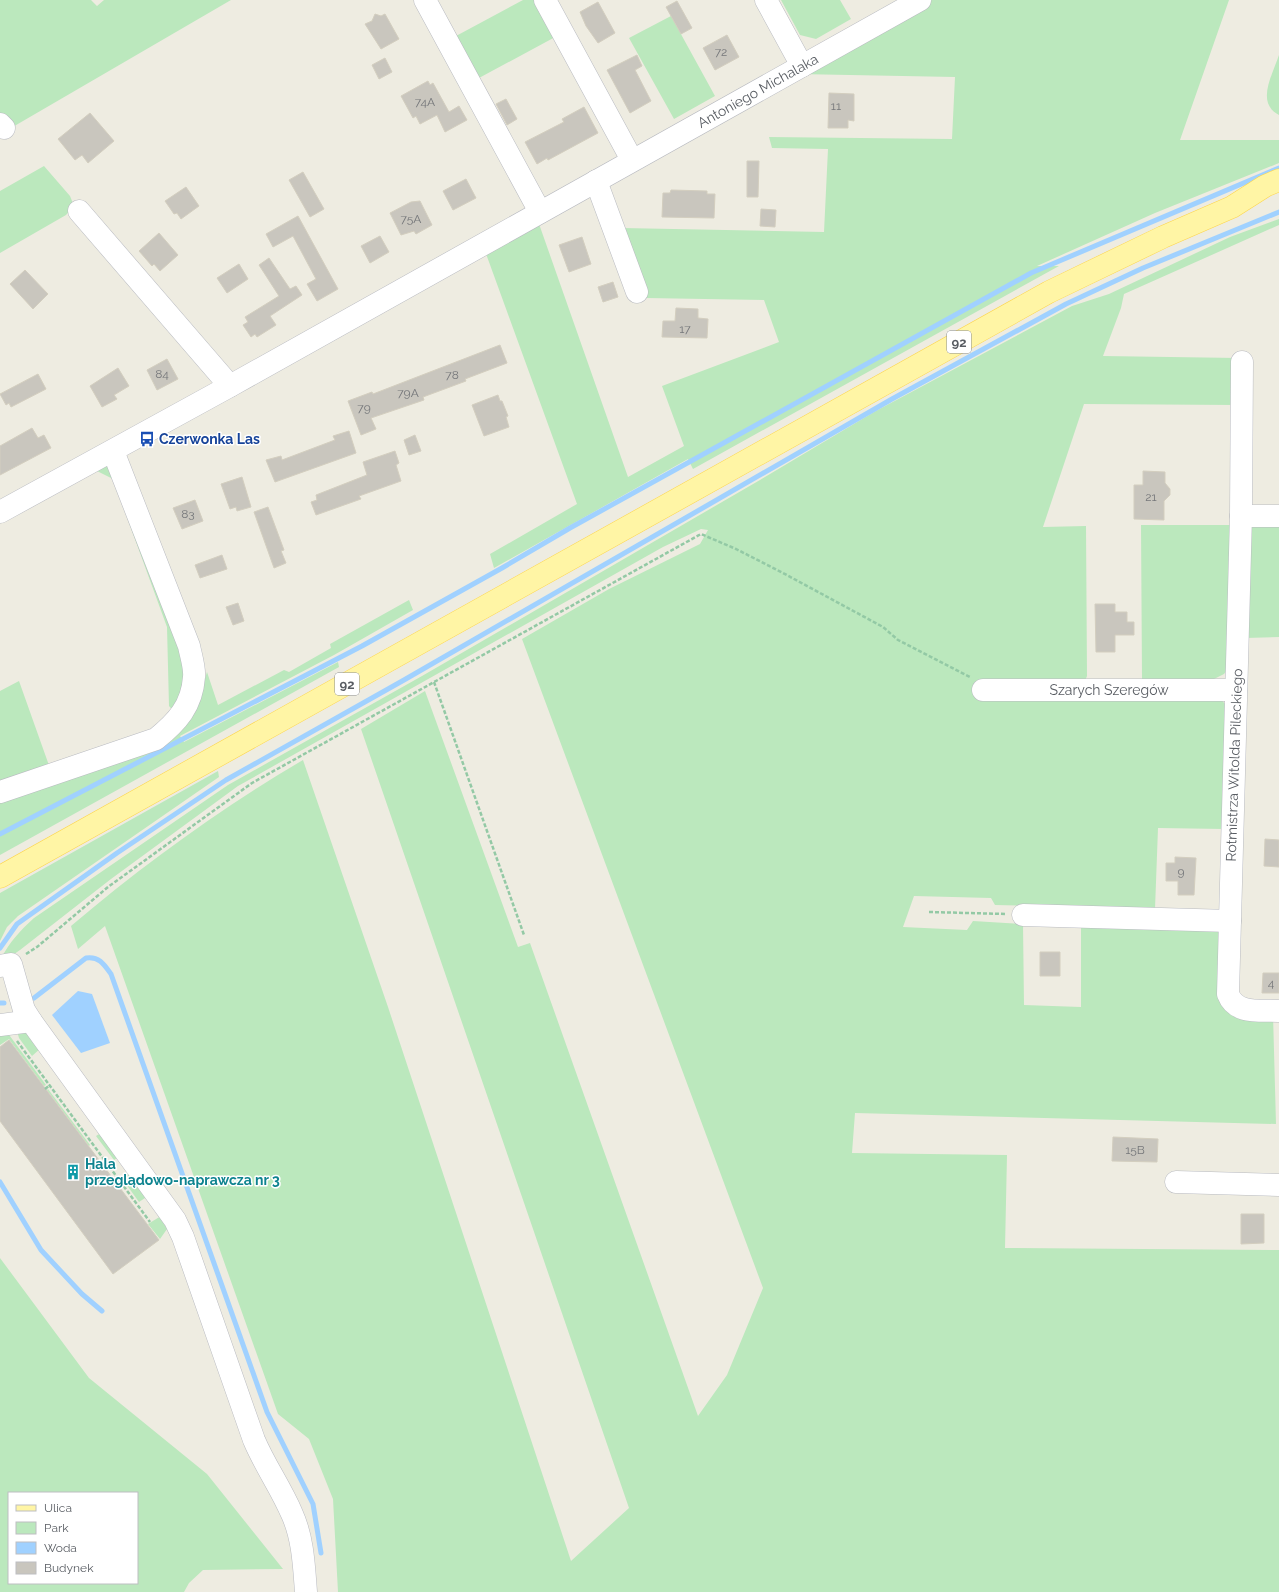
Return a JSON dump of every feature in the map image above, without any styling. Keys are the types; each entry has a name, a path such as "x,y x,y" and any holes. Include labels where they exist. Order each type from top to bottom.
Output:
{"main road":[{"name":"92","path":"1232,207 1266,186 1279,180"},
{"name":"92","path":"0,877 1049,292 1163,236 1232,207 1279,195"}],"street":[{"path":"425,0 540,212"},
{"path":"545,0 632,160"},
{"path":"766,0 802,66"},
{"name":"Antoniego Michalaka","path":"0,512 230,386 920,0"},
{"path":"596,181 637,292"},
{"path":"79,211 230,386"},
{"name":"Rotmistrza Witolda Pileckiego","path":"1242,362 1241,516 1228,994 1231,1002 1240,1009 1279,1010"},
{"path":"0,792 156,739 175,723 189,700 194,676 189,646 112,451"},
{"path":"1241,516 1279,516"},
{"name":"Szarych Szeregów","path":"983,690 1236,690"},
{"path":"1023,915 1230,921"},
{"path":"5,965 24,1010 31,1022 69,1058 162,1199 183,1236 260,1456 293,1515 304,1558 306,1592"},
{"path":"4,1025 31,1022"},
{"path":"1176,1182 1279,1185"}],"path":[{"path":"5,965 37,947 108,887 252,783 700,534 736,549 857,613 882,627 898,640 967,675 983,690"},
{"path":"434,682 524,935"},
{"path":"929,912 1023,915"},
{"path":"4,1025 16,1039 150,1222"},
{"path":"45,1089 50,1086"}],"green space":[{"path":"0,0 91,0 97,6 104,0 231,0 11,128 0,115"},
{"path":"523,0 536,0 557,36 479,78 456,36"},
{"path":"781,0 840,0 851,19 816,39 800,35"},
{"path":"932,0 1229,0 1180,140 1279,140 1279,163 1155,213 1037,266 1059,266 693,469 688,459 494,568 490,554 577,504 485,251 538,221 628,477 684,446 662,386 779,342 764,300 646,298 622,228 824,232 828,149 772,148 769,137 952,139 955,77 797,74"},
{"path":"671,16 715,96 674,119 629,38"},
{"path":"1279,55 1279,115 1272,110 1268,103 1267,96 1270,79"},
{"path":"44,166 70,196 74,206 66,215 0,253 0,191"},
{"path":"1279,219 1279,225 1124,294 1121,308 1103,356 1238,358 1236,405 1084,404 1043,527 1086,526 1087,676 1085,681 1217,695 1226,705 1224,829 1158,828 1155,909 995,905 991,898 914,896 903,927 967,930 973,921 1023,924 1024,1005 1081,1007 1081,927 1216,928 1223,934 1222,992 1273,1014 1276,1124 855,1113 852,1153 1007,1155 1005,1248 1279,1250 1279,1592 338,1592 333,1499 309,1439 278,1414 105,926 78,949 71,926 154,859 183,838 272,778 303,760 388,1007 571,1561 629,1508 361,729 425,691 518,947 530,943 698,1416 727,1375 763,1288 522,639 609,589 700,544 708,530 701,529 663,547 238,786 111,879 20,950 7,959 1,959 8,947 34,918 228,785 422,676 760,480 874,412 1072,306 1109,294 1230,237"},
{"path":"108,465 187,669 177,715 169,706 167,627 113,479 93,469"},
{"path":"1141,525 1233,525 1232,664 1224,674 1212,680 1142,679"},
{"path":"1255,525 1279,525 1279,637 1245,638 1248,531"},
{"path":"409,600 413,610 334,655 180,736 184,742 338,662 339,667 0,855 0,798 149,748 197,704 207,672 218,705 284,670 289,672 331,648 330,644"},
{"path":"19,681 51,771 0,788 0,691"},
{"path":"218,771 219,777 18,916 7,927 0,941 0,893"},
{"path":"17,1031 27,1033 41,1048 32,1056 19,1038"},
{"path":"7,1032 46,1085 44,1086 9,1039 0,1045 0,1033"},
{"path":"48,1089 90,1145 89,1146 47,1090"},
{"path":"104,1131 120,1156 114,1160 96,1136"},
{"path":"129,1171 148,1196 139,1202 121,1177"},
{"path":"161,1216 167,1229 160,1239 148,1224"},
{"path":"0,1258 89,1378 207,1474 283,1569 203,1570 189,1583 184,1592 0,1592"}],"water":[{"path":"78,991 92,994 110,1043 81,1053 52,1015"}],"building":[{"path":"677,1 692,28 681,34 666,7"},
{"path":"598,2 615,33 598,43 586,26 580,12"},
{"path":"375,14 381,16 385,14 399,39 381,49 365,24 372,21"},
{"path":"727,35 739,57 715,70 703,48"},
{"path":"637,55 642,66 635,70 651,101 630,113 607,70"},
{"path":"385,58 392,72 379,79 372,65"},
{"path":"428,81 430,85 433,83 449,112 459,106 467,120 445,132 437,115 420,124 416,116 413,118 401,96"},
{"path":"829,93 854,94 854,121 848,120 848,128 828,128"},
{"path":"506,99 517,119 507,125 496,104"},
{"path":"584,107 598,133 548,160 547,158 537,164 525,142 564,122 562,119"},
{"path":"90,113 114,141 88,163 82,155 75,160 58,139"},
{"path":"747,161 759,161 758,197 747,197"},
{"path":"303,172 324,209 310,217 289,180"},
{"path":"466,179 476,198 453,210 443,191"},
{"path":"186,187 199,206 181,219 177,213 174,214 165,201"},
{"path":"671,190 707,191 707,194 715,194 714,218 662,217 663,193 670,193"},
{"path":"420,201 432,225 416,234 414,231 401,235 390,213 411,202"},
{"path":"761,209 776,210 775,227 760,226"},
{"path":"298,216 338,289 317,301 307,284 316,279 293,236 273,247 266,234"},
{"path":"159,233 178,255 160,271 154,264 152,266 139,251"},
{"path":"380,236 389,252 370,263 361,246"},
{"path":"582,237 591,264 569,272 559,245"},
{"path":"269,258 290,289 296,286 302,295 270,316 276,325 257,337 255,334 251,337 243,325 248,322 245,317 279,296 259,265"},
{"path":"239,264 248,279 227,293 217,278"},
{"path":"25,270 48,294 33,309 10,284"},
{"path":"613,282 618,297 603,302 598,287"},
{"path":"676,308 698,309 698,318 708,319 707,338 662,337 663,321 675,321"},
{"path":"500,345 507,363 465,379 466,381 423,397 424,400 371,418 376,429 361,435 348,401 372,392 373,394"},
{"path":"167,359 178,379 157,390 147,370"},
{"path":"118,368 129,386 114,395 117,399 102,407 90,386"},
{"path":"38,374 46,389 11,407 9,403 6,405 0,394"},
{"path":"498,395 508,416 506,417 509,427 484,436 472,405"},
{"path":"32,428 38,438 44,435 51,448 0,475 0,446"},
{"path":"349,431 356,453 275,482 266,460 281,456 282,460 335,440 333,436"},
{"path":"415,435 421,451 409,455 404,440"},
{"path":"395,451 399,463 396,465 401,481 359,496 361,499 316,515 311,502 317,500 316,495 367,475 363,462"},
{"path":"1143,471 1165,472 1165,483 1170,489 1170,495 1164,501 1164,520 1134,519 1134,485 1143,485"},
{"path":"242,477 251,507 237,511 236,507 230,509 221,484"},
{"path":"195,500 203,521 182,529 173,508"},
{"path":"268,507 284,550 281,551 286,563 274,568 254,512"},
{"path":"222,555 227,569 200,578 195,565"},
{"path":"238,603 244,621 233,625 226,607"},
{"path":"1095,604 1115,604 1115,612 1127,612 1127,622 1134,622 1134,635 1115,635 1115,652 1096,652"},
{"path":"1265,839 1279,840 1279,867 1264,866"},
{"path":"1175,857 1196,858 1194,895 1178,895 1178,881 1166,881 1166,863 1175,863"},
{"path":"1040,952 1060,952 1060,976 1040,976"},
{"path":"1263,973 1279,973 1279,993 1262,993"},
{"name":"Hala przeglądowo-naprawcza nr 3","path":"9,1040 159,1240 113,1274 0,1121 0,1047"},
{"path":"1113,1137 1158,1139 1157,1162 1112,1161"},
{"path":"1241,1214 1264,1214 1264,1243 1241,1244"}],"waterway":[{"path":"0,834 362,646 502,568 570,528 1031,273 1279,168"},
{"path":"0,948 17,924 117,853 226,780 404,680 892,399 1066,304 1143,268 1279,212"},
{"path":"34,998 86,958 94,958 98,960 111,974 267,1412 313,1504 321,1553"},
{"path":"0,1182 41,1250 82,1294 102,1311"}],"place":[{"name":"Czerwonka Las","path":"147,439"},
{"name":"Hala przeglądowo-naprawcza nr 3","path":"73,1172"}]}
